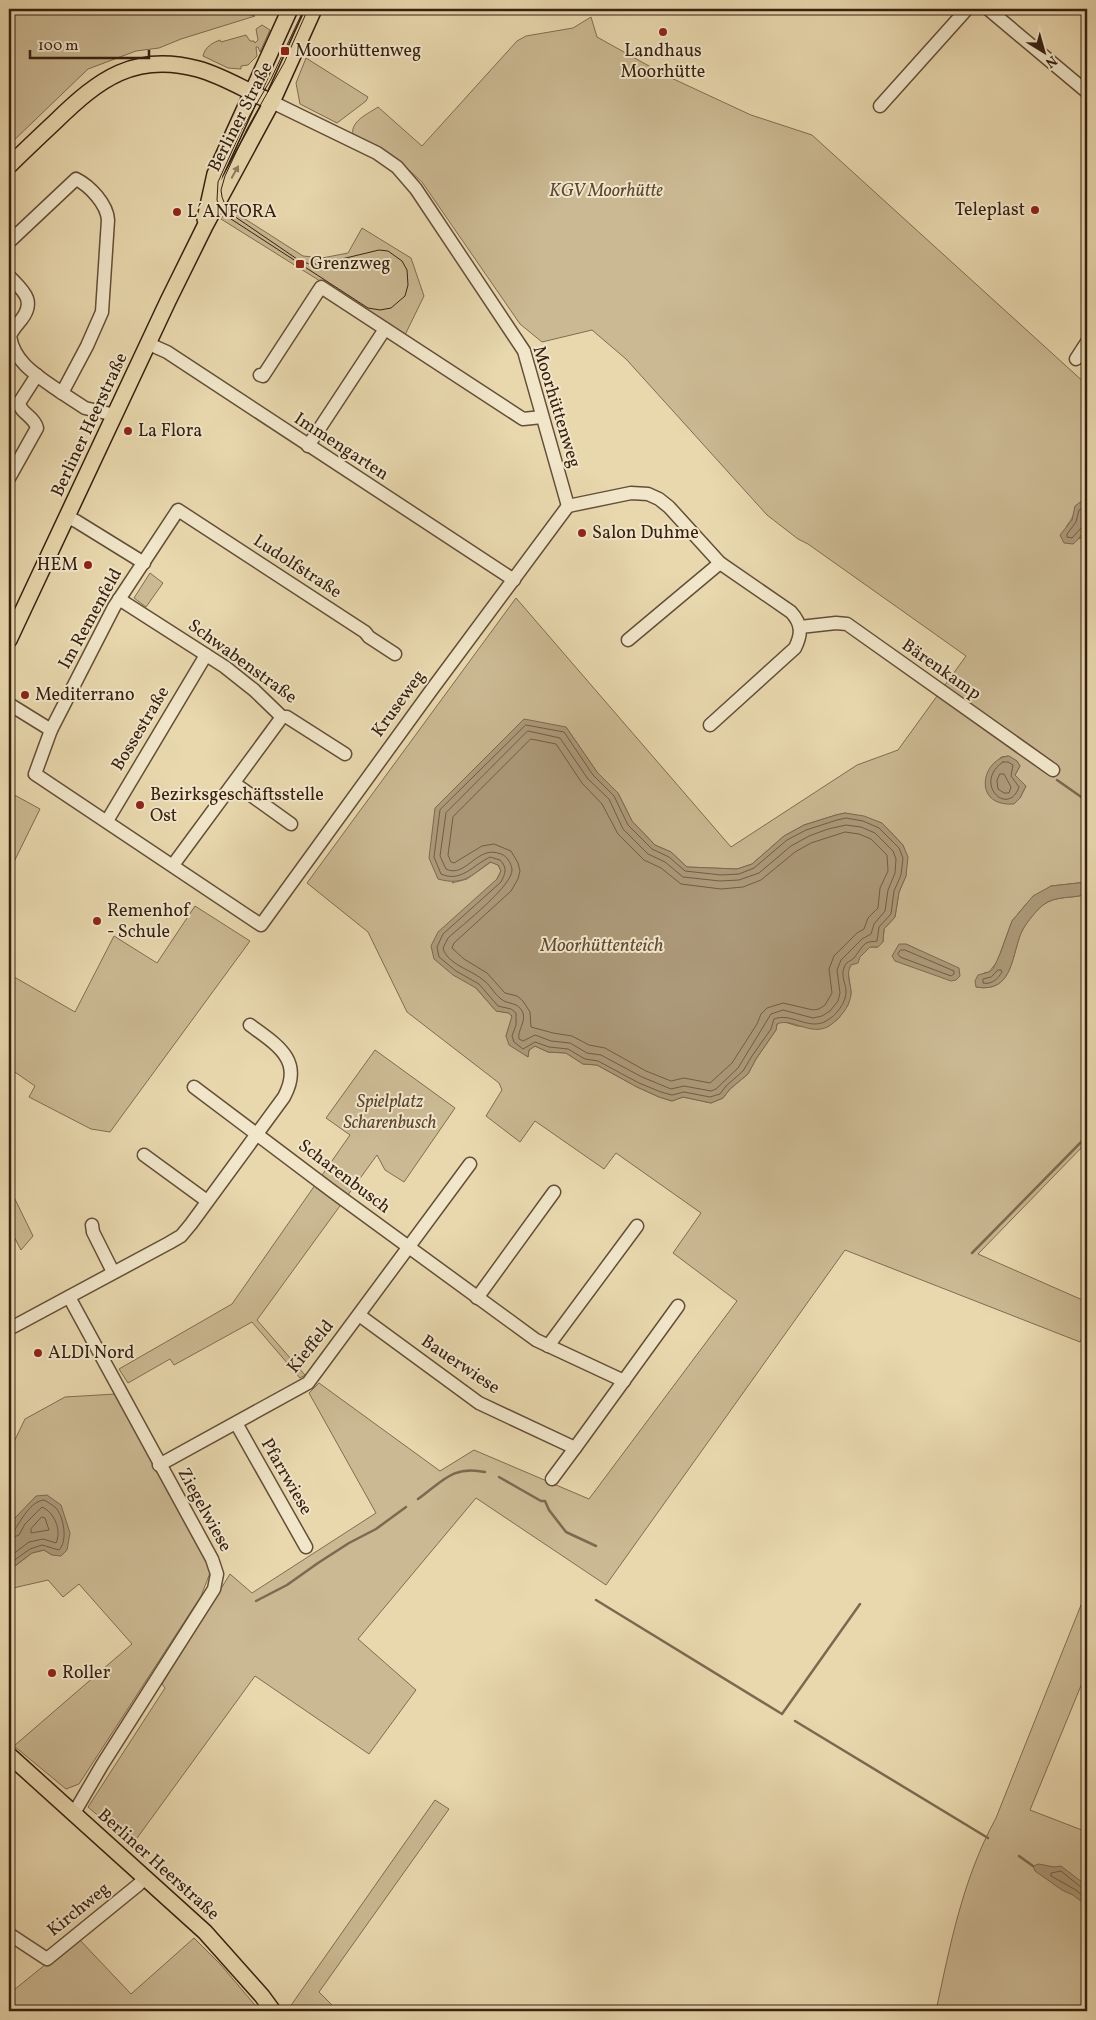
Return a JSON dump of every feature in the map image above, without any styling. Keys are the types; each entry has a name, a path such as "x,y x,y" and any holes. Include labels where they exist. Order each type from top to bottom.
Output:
{"main road":[{"name":"Berliner Straße","path":"207,217 215,174 290,9"},
{"name":"Berliner Straße","path":"207,217 272,102 314,9"},
{"path":"9,166 87,92 106,78 124,70 146,65 184,66 201,70 272,102"},
{"name":"Berliner Heerstraße","path":"9,640 207,217"},
{"name":"Berliner Heerstraße","path":"9,1756 205,1932 273,2011"}],"street":[{"path":"880,106 967,9"},
{"path":"988,9 1087,92"},
{"name":"Moorhüttenweg","path":"272,102 364,145 388,160 408,179 524,351 568,506"},
{"path":"9,242 76,179 82,182 101,202 108,214 105,294 102,312 87,346 62,393"},
{"path":"9,276 25,293 29,304 25,315 10,336 11,343 22,363 85,408 115,415"},
{"path":"260,375 263,376 321,288 523,419 542,418"},
{"path":"308,446 385,329"},
{"path":"1076,359 1087,342"},
{"name":"Immengarten","path":"149,344 166,352 514,580"},
{"path":"9,478 37,428 33,419 20,408 19,403 37,375"},
{"path":"568,506 631,493 648,494 659,499 669,507 720,563 792,612 797,619 800,627 800,638 795,648 710,725"},
{"name":"Kruseweg","path":"173,865 261,925 568,506"},
{"name":"Im Remenfeld","path":"108,821 35,774 51,730 119,599 178,510"},
{"name":"Ludolfstraße","path":"178,510 365,632 369,637 395,654"},
{"name":"Im Remenfeld","path":"66,517 76,521 144,562"},
{"path":"628,640 720,563"},
{"name":"Schwabenstraße","path":"119,599 206,655 254,690 282,717 287,717 345,754"},
{"name":"Bärenkamp","path":"800,627 836,622 847,624 1053,770"},
{"name":"Bossestraße","path":"108,821 206,655"},
{"path":"9,704 51,730"},
{"path":"108,821 173,865 282,717"},
{"path":"234,783 291,824"},
{"path":"9,1329 181,1236 284,1098 292,1078 291,1069 282,1051 250,1025"},
{"name":"Scharenbusch","path":"194,1086 332,1191 536,1340 624,1381"},
{"path":"144,1155 208,1201"},
{"path":"409,1247 470,1164"},
{"path":"477,1298 554,1192"},
{"path":"92,1225 93,1232 113,1272"},
{"path":"548,1346 637,1226"},
{"name":"Kieffeld","path":"160,1465 308,1383 409,1247"},
{"name":"Ziegelwiese","path":"69,1297 212,1559 216,1569 217,1580 214,1589 102,1765 74,1813"},
{"path":"552,1479 678,1306"},
{"name":"Bauerwiese","path":"359,1315 479,1403 575,1448"},
{"name":"Pfarrwiese","path":"236,1423 306,1548"},
{"name":"Kirchweg","path":"9,1934 46,1959 145,1878"}],"green space":[{"path":"9,9 228,9 255,16 181,39 159,48 136,51 88,69 9,145"},
{"name":"KGV Moorhütte","path":"591,17 597,37 667,76 751,115 812,135 1087,385 1087,500 1083,500 1066,527 1080,539 1087,529 1087,882 1051,886 1027,903 1012,921 997,962 989,972 984,973 976,987 989,987 998,984 1005,978 1010,969 1023,929 1043,905 1059,898 1087,894 1087,1142 978,1254 1087,1302 1087,1328 1080,1342 845,1250 606,1585 476,1498 358,1639 416,1690 369,1754 255,1676 132,1845 88,1807 165,1688 162,1684 230,1574 252,1593 376,1513 309,1393 319,1383 440,1471 474,1450 589,1499 737,1301 673,1253 701,1213 616,1153 604,1169 535,1121 520,1142 486,1116 502,1090 499,1083 407,1012 368,932 307,883 516,598 731,847 857,765 898,750 966,656 808,544 798,539 767,515 626,359 592,330 542,342 520,324 422,182 397,159 353,135 354,126 357,122 378,107 422,146 517,41 526,36 573,28","holes":["566,727 597,772 618,793 632,821 655,845 671,852 687,867 737,869 752,864 784,836 804,825 845,813 882,823 903,845 906,876 899,892 895,917 884,929 883,942 878,947 870,947 851,964 848,971 851,993 848,1005 838,1019 827,1027 797,1026 782,1021 777,1024 776,1030 748,1074 730,1089 723,1098 711,1103 683,1097 672,1101 659,1097 597,1065 583,1064 566,1053 548,1052 535,1046 529,1050 528,1057 506,1036 512,1017 509,1013 496,1011 476,988 497,879 501,871 498,865 491,862 467,879 452,883","1008,756 1017,761 1020,766 1015,775 1026,786 1020,798 989,795 987,789 988,774 1001,757","906,944 933,957 895,961"]},
{"path":"262,25 270,30 260,52 258,47 256,47 257,56 248,65 241,66 241,69 228,68 203,56 209,46 220,40 221,42 246,35 250,41 255,43 258,40 256,29"},
{"path":"306,58 368,97 366,101 337,123 300,104 296,83"},
{"path":"229,207 303,256 322,258 348,253 362,228 411,258 424,296 404,337 352,301 221,219"},
{"path":"150,573 163,583 146,607 134,598"},
{"path":"9,792 40,809 9,872"},
{"path":"195,906 250,941 110,1132 91,1129 29,1097 35,1086 9,1068 9,974 75,1012 114,936 157,963"},
{"name":"Spielplatz Scharenbusch","path":"375,1050 455,1108 404,1182 385,1170 377,1155 257,1320 305,1375 300,1378 252,1322 174,1365 170,1359 128,1383 119,1369 232,1304 350,1135 326,1118"},
{"path":"9,1187 33,1236 21,1250 9,1227"},
{"path":"116,1394 207,1559 210,1573 201,1596 79,1784 66,1789 14,1746 132,1644 79,1584 63,1597 48,1580 9,1589 9,1568 11,1569 32,1553 44,1550 52,1555 15,1518 9,1532 9,1452 25,1419 65,1397"},
{"path":"1087,1590 1087,1671 1030,1810 1087,1832 1087,2011 936,2011 966,1888"},
{"path":"435,1800 449,1809 319,1992 338,2011 287,2011"},
{"path":"78,1938 131,1994 194,1938 221,1965 260,2011 9,2011 9,1994"}],"water":[{"path":"1083,500 1087,500 1087,529 1073,544 1064,543 1060,535 1072,520 1075,506"},
{"name":"Moorhüttenteich","path":"524,719 566,727 597,772 618,793 632,821 655,845 671,852 687,867 737,869 752,864 784,836 804,825 836,815 845,813 864,816 882,823 903,845 908,857 906,876 899,892 895,917 884,929 883,942 878,947 870,947 860,957 858,963 851,965 849,975 850,1001 837,1019 822,1029 789,1023 777,1024 776,1030 748,1074 730,1089 723,1098 711,1103 683,1097 672,1101 637,1087 597,1065 583,1064 566,1053 548,1052 535,1046 529,1050 528,1057 509,1045 506,1036 512,1016 509,1013 496,1011 476,988 453,975 434,959 431,946 438,932 497,879 501,871 498,865 490,862 466,878 447,881 438,879 429,858 435,808"},
{"path":"1009,756 1017,761 1020,766 1015,775 1026,786 1020,798 1014,804 1000,803 991,798 986,791 985,782 987,773 992,765 1000,759"},
{"path":"1087,882 1087,894 1059,898 1040,907 1023,929 1010,969 1005,978 998,984 989,987 976,987 975,981 978,975 993,969 1012,921 1033,896 1051,886"},
{"path":"899,944 906,944 959,968 960,976 956,980 951,981 895,961 892,956"},
{"path":"47,1495 61,1505 70,1533 67,1550 61,1556 52,1555 44,1550 32,1553 11,1569 9,1568 9,1532 15,1518 36,1496"},
{"path":"1039,1864 1054,1867 1061,1866 1087,1886 1087,1906 1035,1871 1033,1866"}],"waterway":[{"path":"1057,780 1087,801"},
{"path":"972,1253 1087,1136"},
{"path":"418,1499 456,1473 474,1470 485,1472"},
{"path":"499,1477 541,1501 545,1501 549,1510 566,1532 596,1546"},
{"path":"256,1601 287,1585 349,1543 376,1529 406,1507"},
{"path":"596,1600 782,1714 860,1604"},
{"path":"795,1721 988,1838"},
{"path":"1019,1856 1033,1866"}],"tram line":[{"path":"304,9 271,79 242,129 218,182 217,200 221,209 231,219 368,308 380,310 391,308 405,296 408,285 407,270 402,261 388,251 379,250 321,264 309,264 297,259 234,216 226,207 222,197 221,190 225,176 247,129 284,63 308,9"}],"place":[{"name":"Landhaus Moorhütte","path":"663,32"},
{"name":"Moorhüttenweg","path":"285,51"},
{"name":"Teleplast","path":"1035,210"},
{"name":"L´ANFORA","path":"177,212"},
{"name":"Grenzweg","path":"300,264"},
{"name":"La Flora","path":"128,431"},
{"name":"Salon Duhme","path":"582,533"},
{"name":"HEM","path":"88,565"},
{"name":"Mediterrano","path":"25,695"},
{"name":"Bezirksgeschäftsstelle Ost","path":"140,805"},
{"name":"Remenhof - Schule","path":"97,921"},
{"name":"ALDI Nord","path":"38,1353"},
{"name":"Roller","path":"52,1673"}]}
